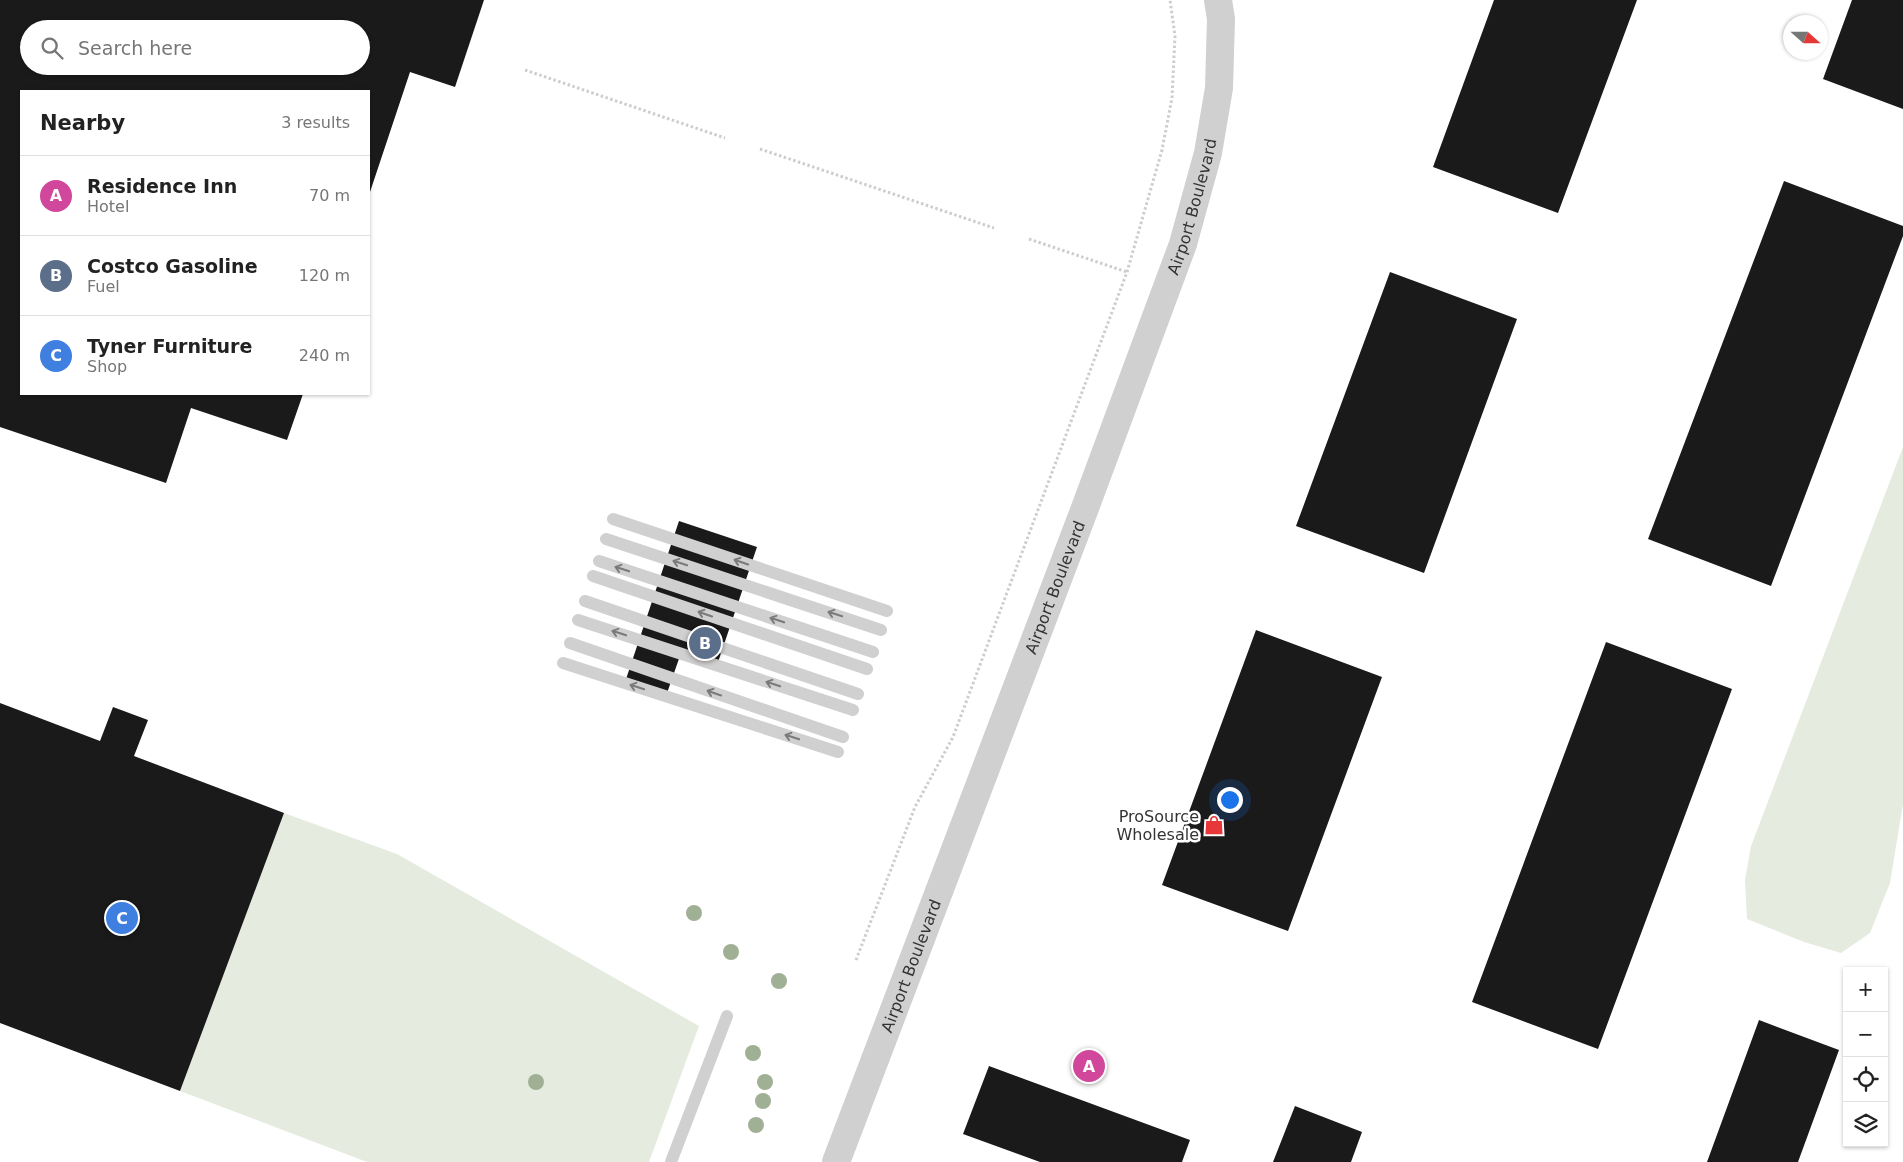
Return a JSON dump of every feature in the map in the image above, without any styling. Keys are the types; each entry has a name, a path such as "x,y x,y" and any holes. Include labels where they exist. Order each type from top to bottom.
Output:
{"street":[{"name":"Airport Boulevard","path":"836,1162 1085,508 1183,244 1208,153 1219,88 1221,19 1218,0"}],"lane":[{"path":"613,520 887,611"},
{"path":"606,539 881,630"},
{"path":"598,561 873,652"},
{"path":"593,576 867,669"},
{"path":"585,601 858,694"},
{"path":"578,620 853,710"},
{"path":"570,644 843,738"},
{"path":"563,663 838,752"},
{"path":"671,1162 727,1016"}],"path":[{"path":"856,960 915,806 953,737 1127,272 1162,150 1172,98 1175,36 1170,0"},
{"path":"525,70 725,138"},
{"path":"760,149 994,228"},
{"path":"1029,239 1127,272"}],"shaded area":[{"path":"1903,447 1903,804 1890,883 1870,933 1841,953 1804,942 1747,919 1745,880 1751,846"},
{"path":"284,813 397,854 699,1026 649,1162 367,1162 180,1091"}],"building":[{"path":"0,0 484,0 455,87 410,72 370,192 370,90 20,90 20,395 303,395 287,440 191,408 166,483 0,427"},
{"path":"1494,0 1637,0 1558,213 1433,167"},
{"path":"1852,0 1903,0 1903,109 1823,79"},
{"path":"1784,181 1903,226 1903,236 1771,586 1648,539"},
{"path":"1390,272 1517,319 1424,573 1296,526"},
{"path":"679,521 757,547 717,665 681,653 666,696 625,682"},
{"path":"1256,630 1382,677 1288,931 1162,885"},
{"path":"1606,642 1732,689 1598,1049 1472,1002"},
{"path":"0,703 100,741 113,707 148,720 134,756 284,813 180,1091 0,1023"},
{"path":"1759,1020 1839,1050 1798,1162 1707,1162"},
{"path":"989,1066 1190,1140 1182,1162 1040,1162 963,1134"},
{"path":"1295,1106 1362,1132 1351,1162 1273,1162"}],"place":[{"name":"Costco Gasoline","path":"705,643"},
{"name":"ProSource Wholesale","path":"1214,825"},
{"name":"Tyner Furniture","path":"122,918"},
{"name":"Residence Inn","path":"1089,1066"}]}
